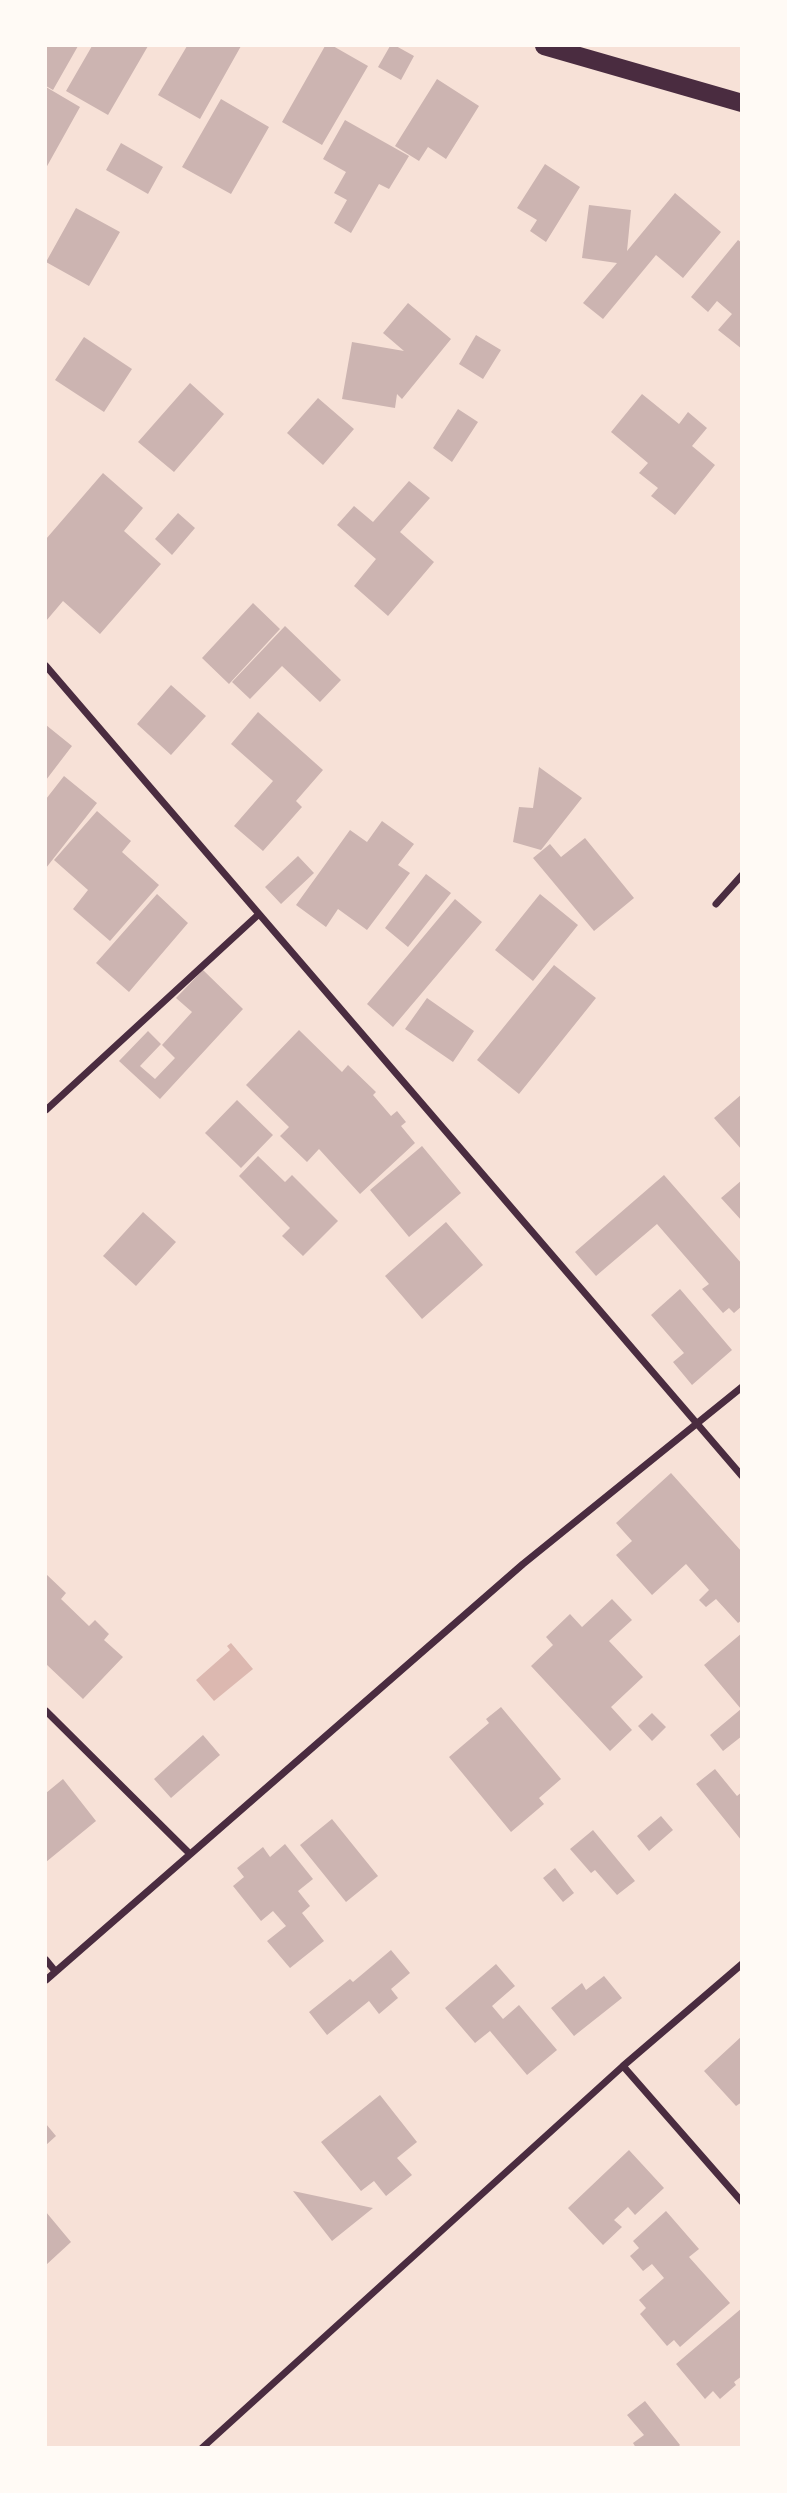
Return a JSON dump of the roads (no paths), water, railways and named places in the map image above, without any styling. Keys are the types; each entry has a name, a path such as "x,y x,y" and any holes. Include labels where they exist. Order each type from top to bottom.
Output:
{"main road":[{"path":"544,46 741,103"}],"street":[{"path":"46,666 741,1476"},
{"path":"716,904 741,875"},
{"path":"46,1110 259,914"},
{"path":"46,1980 523,1564 741,1387"},
{"path":"46,1711 190,1854"},
{"path":"46,1960 55,1971"},
{"path":"202,2448 623,2066 741,1964"},
{"path":"623,2066 741,2202"}]}
